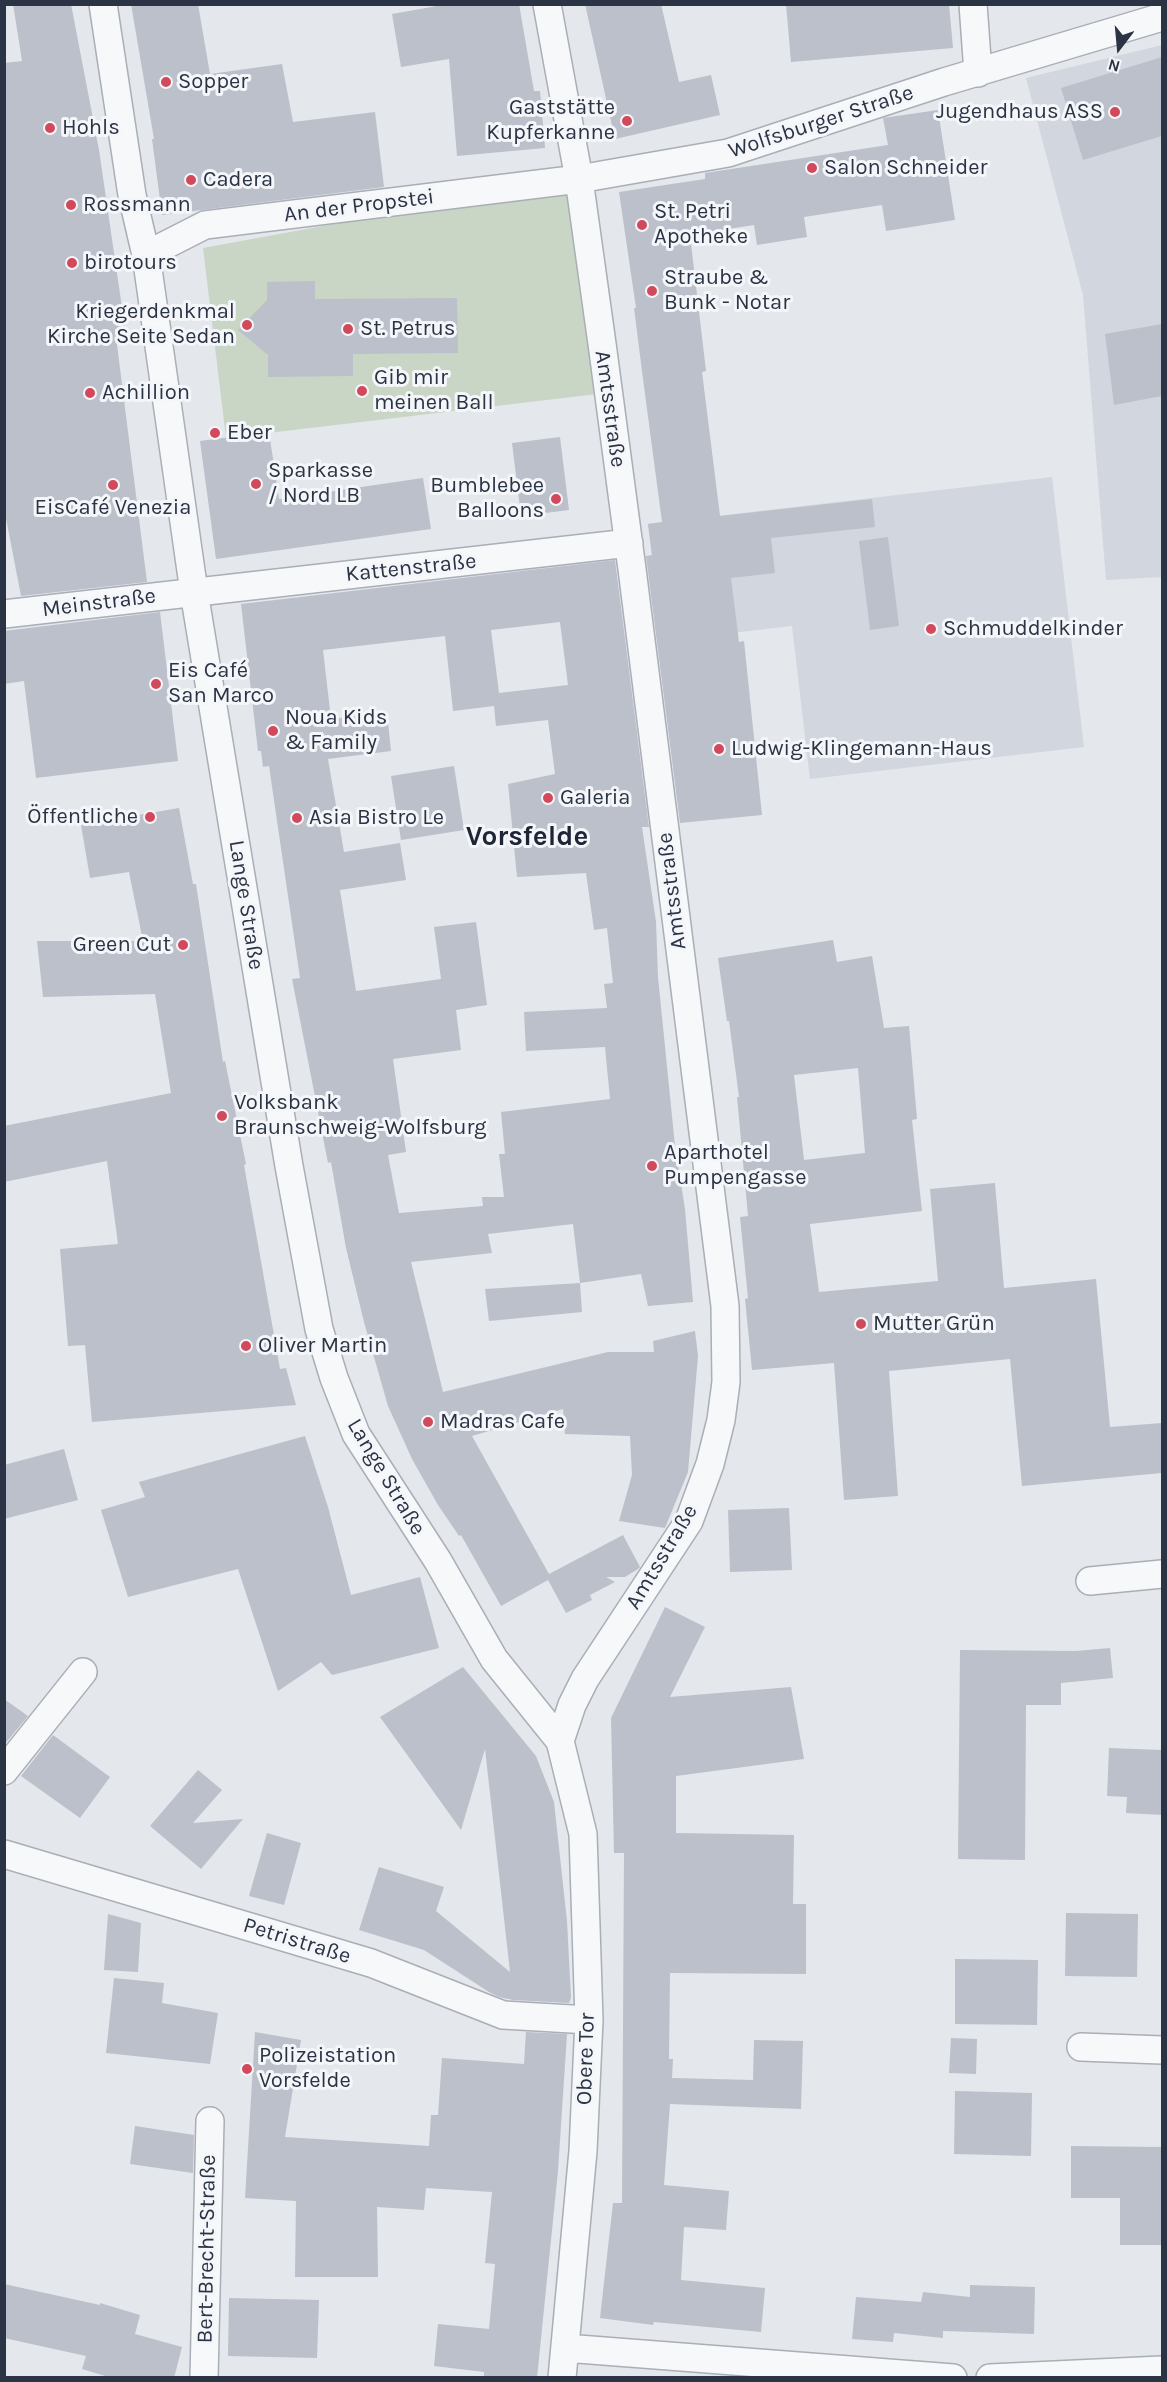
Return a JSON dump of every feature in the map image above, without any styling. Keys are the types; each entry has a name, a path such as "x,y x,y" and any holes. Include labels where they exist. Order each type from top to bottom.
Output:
{"street":[{"name":"Lange Straße","path":"103,4 132,195 146,255 194,592 289,1167 319,1329 334,1378 356,1434 438,1561 494,1659 560,1742"},
{"name":"Amtsstraße","path":"547,4 579,179 629,543 724,1306 726,1382 721,1420 710,1464 689,1521 585,1679 572,1706 560,1742"},
{"path":"973,4 978,73"},
{"name":"Wolfsburger Straße","path":"579,179 728,153 944,82 1162,17"},
{"name":"An der Propstei","path":"146,255 205,225 579,179"},
{"name":"Kattenstraße","path":"194,592 629,543"},
{"name":"Meinstraße","path":"4,614 194,592"},
{"path":"1090,1581 1162,1574"},
{"path":"4,1771 83,1672"},
{"name":"Obere Tor","path":"560,1742 583,1834 589,2020 583,2151 562,2378"},
{"name":"Petristraße","path":"4,1854 371,1963 503,2015 589,2020"},
{"path":"1081,2047 1162,2050"},
{"name":"Bert-Brecht-Straße","path":"204,2378 210,2121"},
{"path":"565,2348 953,2378"},
{"path":"990,2378 1162,2370"}],"shaded area":[{"path":"1162,45 1162,577 1106,580 1083,295 1026,78"},
{"name":"Schmuddelkinder","path":"1052,477 1084,747 810,779 792,626 662,641 648,524"}],"green space":[{"path":"579,179 614,392 226,438 203,248"}],"building":[{"path":"13,4 71,4 99,150 125,328 115,329 147,582 21,596 4,508 4,63 22,61"},
{"path":"131,4 198,4 210,74 282,64 293,122 375,112 384,187 162,215 152,139 154,139"},
{"path":"448,4 519,4 534,91 540,91 545,148 457,156 449,59 401,67 392,14"},
{"path":"585,4 661,4 679,82 711,75 720,115 615,139"},
{"path":"786,4 949,4 953,48 791,62"},
{"name":"Jugendhaus ASS","path":"1162,57 1162,136 1083,160 1061,88"},
{"path":"938,110 955,220 886,231 882,205 804,217 807,237 757,245 754,225 690,235 706,371 702,372 720,516 872,499 875,527 771,538 775,573 731,578 739,642 744,641 762,815 680,823 646,556 652,555 648,524 662,522 634,308 636,308 619,192 705,179 705,173 888,145 883,118"},
{"name":"St. Petrus","path":"315,281 315,299 457,298 458,353 353,354 353,376 268,377 268,355 238,330 267,300 267,282"},
{"path":"1162,324 1162,396 1114,405 1105,334"},
{"path":"269,432 279,499 423,478 431,529 216,559 200,441"},
{"path":"560,437 569,510 521,516 512,443"},
{"path":"888,537 899,626 870,630 859,541"},
{"path":"615,560 649,827 642,827 656,922 658,977 675,1146 685,1209 693,1302 648,1306 641,1274 580,1283 573,1224 488,1234 492,1253 411,1262 443,1392 608,1352 654,1352 653,1341 695,1331 698,1356 688,1472 665,1528 619,1521 632,1475 630,1436 565,1434 563,1409 472,1436 549,1574 623,1535 640,1567 625,1577 606,1577 615,1582 590,1595 592,1600 566,1613 548,1580 501,1606 461,1535 459,1536 438,1505 412,1459 388,1406 346,1248 331,1162 328,1163 292,979 300,978 269,766 263,767 261,751 258,751 241,604","holes":["560,622 568,685 499,693 491,630","445,636 453,711 494,706 496,726 548,720 555,774 508,784 517,877 586,873 594,930 607,928 613,983 604,984 607,1008 524,1012 526,1051 605,1047 610,1099 501,1112 505,1154 499,1154 504,1197 482,1197 483,1206 399,1213 388,1155 406,1152 393,1059 461,1050 456,1010 487,1005 476,922 434,927 441,979 356,991 340,890 406,880 400,843 344,852 328,759 391,751 387,713 331,719 323,650"]},
{"path":"160,612 178,761 36,778 24,681 4,684 4,631"},
{"path":"454,766 464,830 401,840 391,776"},
{"path":"179,808 193,884 196,884 223,1062 225,1061 246,1164 244,1165 280,1369 286,1368 296,1405 92,1422 85,1345 68,1346 60,1249 118,1244 107,1161 4,1182 4,1126 171,1093 155,994 43,997 37,941 143,941 129,872 90,878 81,825"},
{"path":"833,940 837,962 872,956 884,1028 909,1026 917,1119 912,1120 922,1211 810,1224 819,1292 938,1281 930,1189 995,1183 1004,1288 1096,1279 1110,1427 1162,1423 1162,1473 1022,1486 1010,1359 889,1371 898,1496 844,1500 834,1363 752,1370 740,1217 748,1216 737,1097 739,1097 718,958","holes":["858,1068 865,1153 804,1160 794,1075"]},
{"path":"580,1283 582,1312 489,1321 485,1289"},
{"path":"305,1436 328,1507 351,1595 420,1577 439,1648 332,1675 321,1662 278,1691 238,1569 128,1597 101,1510 145,1497 139,1482"},
{"path":"64,1449 78,1500 4,1519 4,1465"},
{"path":"789,1508 792,1570 730,1572 728,1510"},
{"path":"665,1607 705,1627 670,1697 791,1687 804,1759 676,1776 676,1833 794,1835 793,1904 806,1904 806,1974 670,1973 669,2059 673,2059 672,2078 753,2080 754,2040 803,2041 801,2109 670,2104 664,2185 729,2191 726,2230 684,2227 681,2280 765,2288 761,2332 654,2322 653,2325 600,2318 613,2203 622,2203 624,1853 614,1853 611,1718"},
{"path":"1110,1648 1113,1678 1061,1683 1061,1705 1026,1705 1025,1860 958,1859 960,1650 1076,1651"},
{"path":"463,1667 536,1756 554,1802 567,1921 571,1998 569,2003 499,1997 424,1950 359,1930 379,1867 444,1887 436,1911 510,1972 485,1749 461,1830 380,1717"},
{"path":"4,1699 28,1716 4,1745"},
{"path":"53,1735 110,1777 80,1818 21,1776"},
{"path":"1109,1748 1162,1750 1162,1815 1126,1813 1127,1797 1107,1796"},
{"path":"198,1770 222,1790 193,1823 243,1819 201,1869 150,1826"},
{"path":"267,1833 301,1843 284,1905 249,1896"},
{"path":"1066,1913 1138,1914 1137,1977 1065,1976"},
{"path":"108,1914 141,1923 138,1972 104,1970"},
{"path":"955,1959 1038,1960 1037,2025 955,2024"},
{"path":"114,1978 164,1983 162,2003 218,2013 210,2064 106,2053"},
{"path":"255,2032 301,2040 285,2137 429,2146 431,2115 438,2115 442,2058 524,2064 526,2032 567,2034 558,2171 537,2378 484,2378 484,2372 434,2366 438,2324 489,2329 495,2264 485,2263 492,2192 426,2188 424,2210 377,2207 378,2277 295,2277 296,2201 245,2198"},
{"path":"951,2038 977,2039 976,2074 949,2073"},
{"path":"955,2091 1032,2093 1031,2156 954,2154"},
{"path":"135,2126 194,2135 193,2173 130,2164"},
{"path":"1071,2146 1162,2147 1162,2245 1120,2245 1120,2198 1071,2198"},
{"path":"4,2284 100,2305 100,2303 140,2315 135,2334 182,2347 174,2378 112,2378 82,2369 86,2356 4,2338"},
{"path":"970,2285 1035,2287 1034,2334 943,2331 943,2338 894,2333 893,2342 852,2339 856,2297 921,2302 923,2292 970,2297"},
{"path":"229,2298 319,2300 317,2358 228,2356"}],"place":[{"name":"Sopper","path":"166,82"},
{"name":"Jugendhaus ASS","path":"1115,112"},
{"name":"Gaststätte Kupferkanne","path":"627,121"},
{"name":"Hohls","path":"50,128"},
{"name":"Salon Schneider","path":"812,168"},
{"name":"Cadera","path":"191,180"},
{"name":"Rossmann","path":"71,205"},
{"name":"St. Petri Apotheke","path":"642,225"},
{"name":"birotours","path":"72,263"},
{"name":"Straube & Bunk - Notar","path":"652,291"},
{"name":"Kriegerdenkmal Kirche Seite Sedan","path":"247,325"},
{"name":"St. Petrus","path":"348,329"},
{"name":"Gib mir meinen Ball","path":"362,391"},
{"name":"Achillion","path":"90,393"},
{"name":"Eber","path":"215,433"},
{"name":"Sparkasse / Nord LB","path":"256,484"},
{"name":"EisCafé Venezia","path":"113,485"},
{"name":"Bumblebee Balloons","path":"556,499"},
{"name":"Schmuddelkinder","path":"931,629"},
{"name":"Eis Café San Marco","path":"156,684"},
{"name":"Noua Kids & Family","path":"273,731"},
{"name":"Ludwig-Klingemann-Haus","path":"719,749"},
{"name":"Galeria","path":"548,798"},
{"name":"Öffentliche","path":"150,817"},
{"name":"Asia Bistro Le","path":"297,818"},
{"name":"Green Cut","path":"183,945"},
{"name":"Volksbank Braunschweig-Wolfsburg","path":"222,1116"},
{"name":"Aparthotel Pumpengasse","path":"652,1166"},
{"name":"Mutter Grün","path":"861,1324"},
{"name":"Oliver Martin","path":"246,1346"},
{"name":"Madras Cafe","path":"428,1422"},
{"name":"Polizeistation Vorsfelde","path":"247,2069"}],"district":[{"name":"Vorsfelde","path":"527,837"}]}
